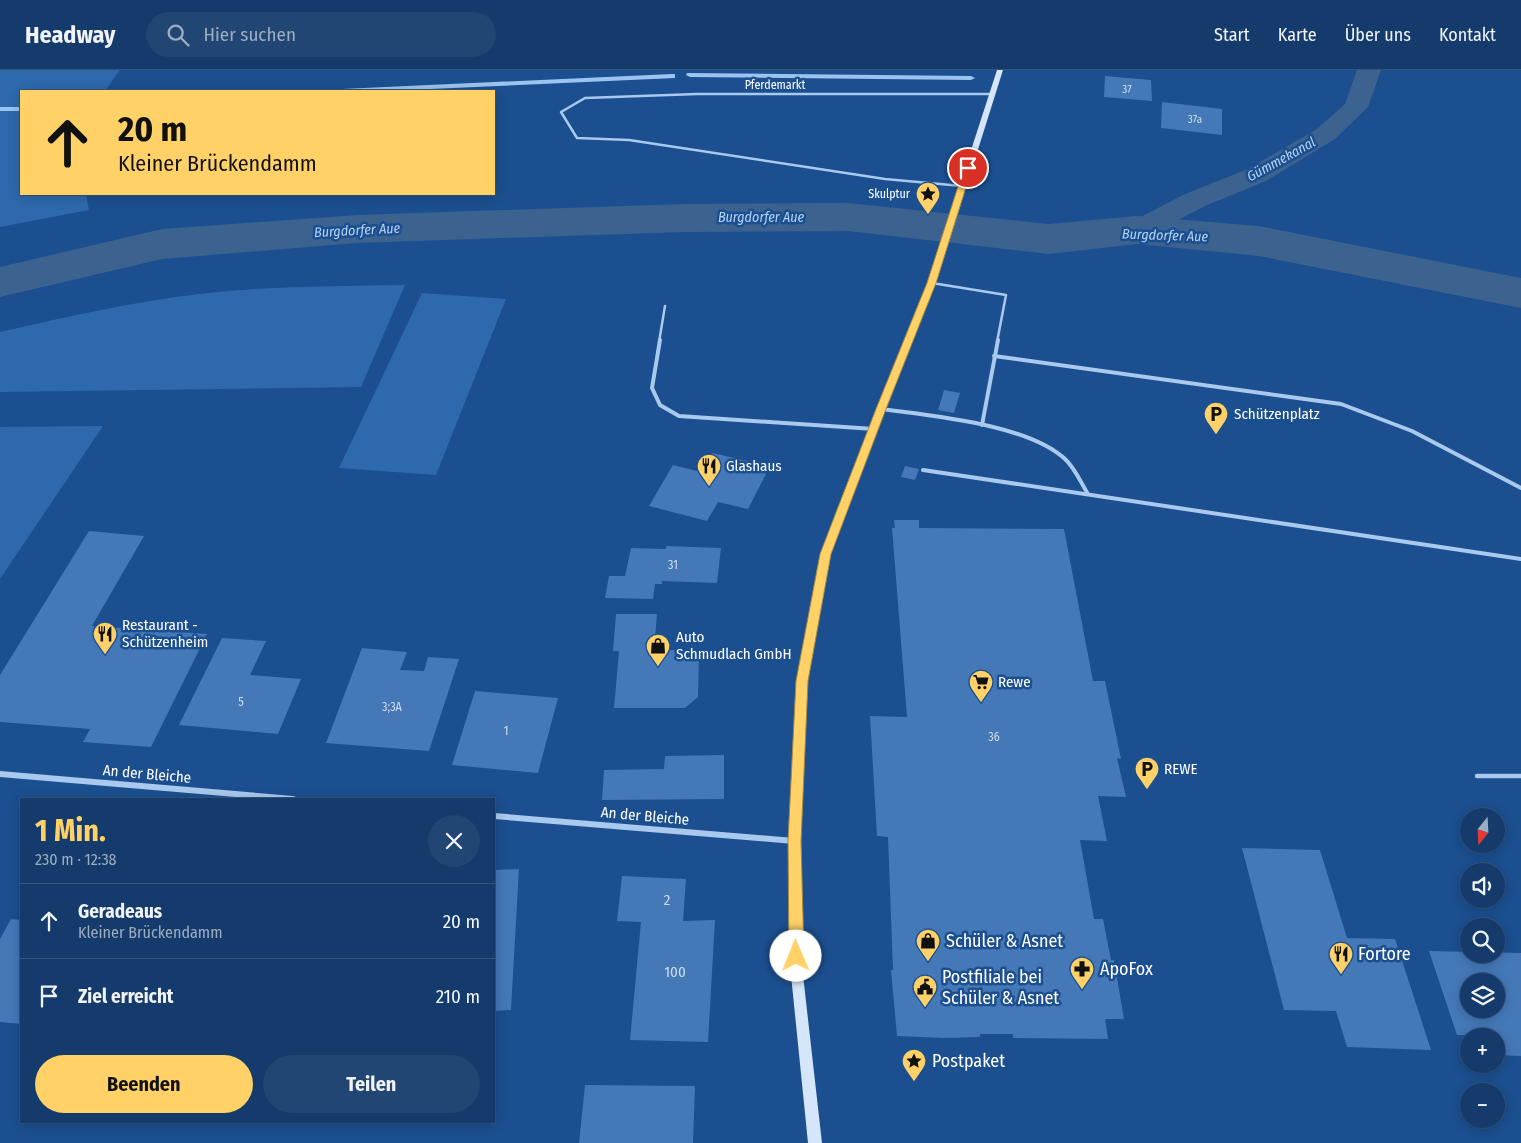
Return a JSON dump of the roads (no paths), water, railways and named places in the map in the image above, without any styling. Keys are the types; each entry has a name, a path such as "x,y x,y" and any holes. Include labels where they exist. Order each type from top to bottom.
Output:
{"main road":[{"path":"815,1143 797,975 794,841 802,681 826,554 881,409 932,283 1000,70"}],"street":[{"name":"An der Bleiche","path":"0,774 281,798"},
{"name":"An der Bleiche","path":"495,816 794,841"}],"lane":[{"name":"Pferdemarkt","path":"962,186 885,179 630,140 578,138 561,112 585,98 706,94 992,94"},
{"path":"932,283 1006,295 982,425"},
{"path":"665,306 652,388 660,405 679,416 874,429"},
{"path":"994,356 1341,404 1412,432 1521,488"},
{"path":"881,409 982,425 1037,442 1064,458 1088,494"},
{"path":"923,470 1521,559"},
{"path":"1477,776 1521,776"}],"waterway":[{"name":"Gümmekanal","path":"1137,230 1195,200 1257,175 1326,134 1356,107 1369,70"},
{"path":"690,75 971,78"},
{"path":"364,90 672,76"},
{"path":"0,109 20,109"},
{"name":"Burgdorfer Aue","path":"0,282 162,244 357,229 684,218 848,217 1049,239 1137,230 1259,241 1521,293"}],"place":[{"name":"Skulptur","path":"928,215"},
{"name":"Schützenplatz","path":"1216,435"},
{"name":"Glashaus","path":"709,487"},
{"name":"Restaurant - Schützenheim","path":"105,655"},
{"name":"Auto Schmudlach GmbH","path":"658,667"},
{"name":"Rewe","path":"981,703"},
{"name":"REWE","path":"1147,790"},
{"name":"Schüler & Asnet","path":"928,962"},
{"name":"Fortore","path":"1341,975"},
{"name":"ApoFox","path":"1082,990"},
{"name":"Postfiliale bei Schüler & Asnet","path":"925,1008"},
{"name":"Postpaket","path":"914,1082"}]}
